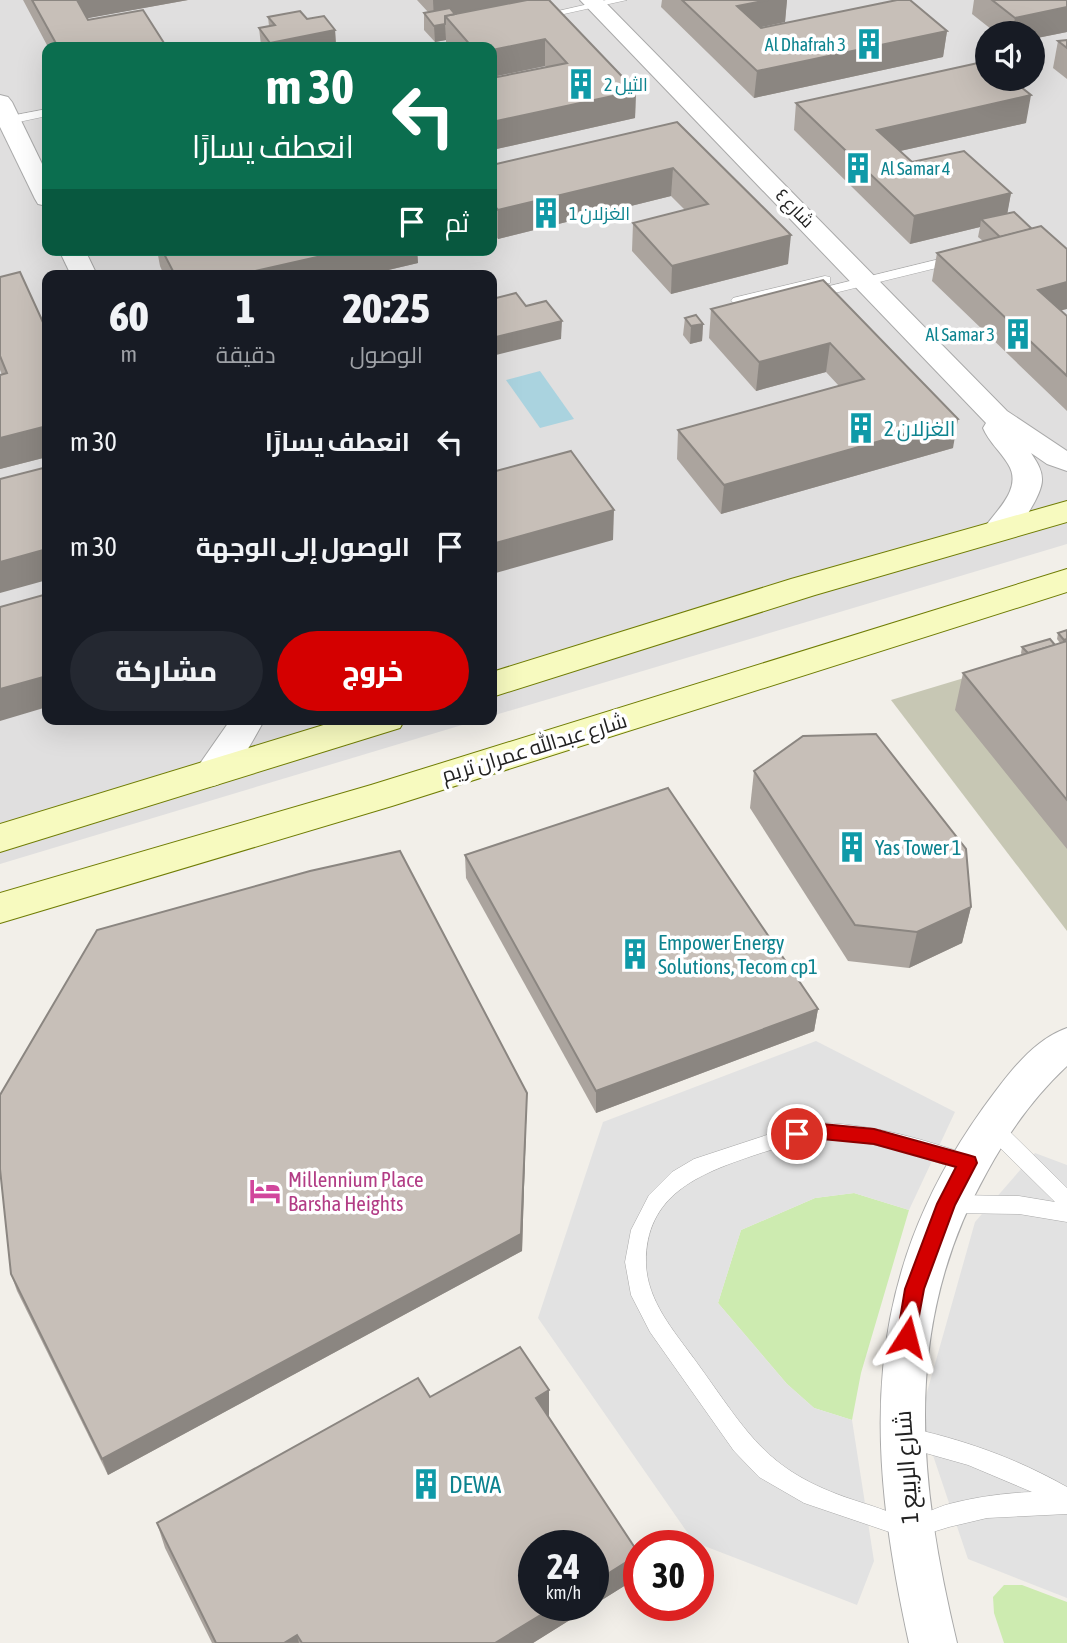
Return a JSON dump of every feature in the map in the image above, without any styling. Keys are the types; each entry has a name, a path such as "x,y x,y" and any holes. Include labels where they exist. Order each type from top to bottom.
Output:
{"main road":[{"path":"497,683 803,587 1067,511"},
{"name":"شارع عبدالله عمران تريم","path":"10,908 392,792 1067,580"},
{"path":"7,834 368,725"}],"street":[{"name":"شارع ٤","path":"593,1 998,417 1047,452 1067,462"},
{"path":"3,114 42,189"},
{"name":"شارع ٤","path":"997,531 1023,498 1028,486 1028,473 1022,461 1000,435 996,426 998,417"},
{"path":"209,775 244,725"},
{"name":"شارع الربيع 1","path":"933,1643 910,1528 900,1437 903,1360 915,1289 947,1204 968,1163 1024,1081 1067,1044"}],"lane":[{"path":"520,17 593,1 622,0"},
{"path":"3,114 42,107"},
{"path":"3,114 42,113"},
{"path":"742,306 966,251"},
{"path":"992,1127 1038,1175 1067,1200"},
{"path":"968,1163 874,1136 822,1131 797,1134 714,1159 680,1177 654,1202 639,1233 636,1263 641,1294 655,1322 744,1448 783,1481 807,1493 910,1528 948,1514 989,1506 1067,1501"},
{"path":"947,1204 1019,1205 1067,1213"},
{"path":"900,1437 945,1445 989,1459 1032,1478 1067,1501"}],"shaded area":[{"path":"0,0 1067,0 1067,544 497,715 497,270 42,270 42,725 462,725 0,864"},
{"path":"1067,647 1067,931 891,700"},
{"path":"816,1041 955,1112 909,1210 854,1193 815,1198 741,1230 718,1303 787,1384 814,1408 852,1420 874,1561 857,1605 714,1550 714,1530 686,1530 538,1318 603,1122"},
{"path":"1035,1153 1067,1165 1067,1598 968,1559 920,1417 975,1222"}],"green space":[{"path":"854,1193 909,1210 861,1373 852,1420 814,1408 787,1384 718,1303 741,1230 815,1198"},
{"path":"1004,1585 1022,1585 1067,1602 1067,1643 1004,1643 994,1613 993,1597"}],"water":[{"path":"540,371 574,419 540,428 506,380"}],"building":[{"path":"32,0 77,0 88,20 143,10 163,42 55,42"},
{"path":"527,0 549,0 636,91 497,121 497,77 567,63 545,39 497,49 497,42 468,42 445,16"},
{"path":"682,0 768,0 737,6 761,28 897,0 910,0 947,31 757,71"},
{"path":"992,0 1067,0 1067,7 1015,18"},
{"path":"450,8 455,14 445,16 445,24 434,26 424,13"},
{"path":"300,11 307,19 324,16 335,30 269,42 259,28 275,25 268,17"},
{"path":"1067,40 1067,48 1058,41"},
{"path":"975,64 975,91 1026,91 1031,95 877,130 912,162 964,151 1011,193 914,216 796,103"},
{"path":"677,122 791,235 672,266 633,223 708,204 673,168 498,210 497,164"},
{"path":"1014,212 1032,229 1000,237 981,219"},
{"path":"1041,226 1067,249 1067,282 1038,290 1067,316 1067,376 937,253"},
{"path":"165,256 322,256 260,270 172,270"},
{"path":"20,272 42,320 42,427 0,438 0,375 7,373 0,356 0,277"},
{"path":"823,280 958,419 724,485 678,430 864,379 830,343 759,362 711,309"},
{"path":"516,293 526,306 546,301 562,321 497,337 497,298"},
{"path":"696,315 703,324 691,326 685,318"},
{"path":"571,451 614,510 497,543 497,471"},
{"path":"42,468 42,550 0,562 0,479"},
{"path":"42,595 42,677 0,689 0,607"},
{"path":"1067,630 1067,639 1064,640 1058,633"},
{"path":"1050,639 1055,645 1028,653 1022,647"},
{"path":"1067,641 1067,800 963,673"},
{"name":"Yas Tower 1","path":"876,734 966,849 971,907 917,932 855,925 754,771 803,736"},
{"name":"Empower Energy Solutions, Tecom cp1","path":"668,788 818,1009 596,1091 465,855"},
{"name":"Millennium Place Barsha Heights","path":"400,851 527,1093 521,1234 102,1459 11,1274 0,1169 0,1095 97,930 310,871"},
{"name":"DEWA","path":"520,1347 549,1390 536,1398 623,1530 623,1564 609,1573 609,1530 518,1530 518,1621 531,1621 495,1643 302,1643 297,1635 284,1643 216,1643 157,1523 418,1378 430,1397"}],"place":[{"name":"Al Dhafrah 3","path":"869,44"},
{"name":"الثيل 2","path":"581,84"},
{"name":"Al Samar 4","path":"858,168"},
{"name":"الغزلان 1","path":"546,213"},
{"name":"Al Samar 3","path":"1018,334"},
{"name":"الغزلان 2","path":"861,428"},
{"name":"Yas Tower 1","path":"852,847"},
{"name":"Empower Energy Solutions, Tecom cp1","path":"635,954"},
{"name":"Millennium Place Barsha Heights","path":"265,1191"},
{"name":"DEWA","path":"426,1484"}],"route":[{"path":"797,1134 822,1131 874,1136 968,1163 947,1204 915,1289 907,1337"}]}
